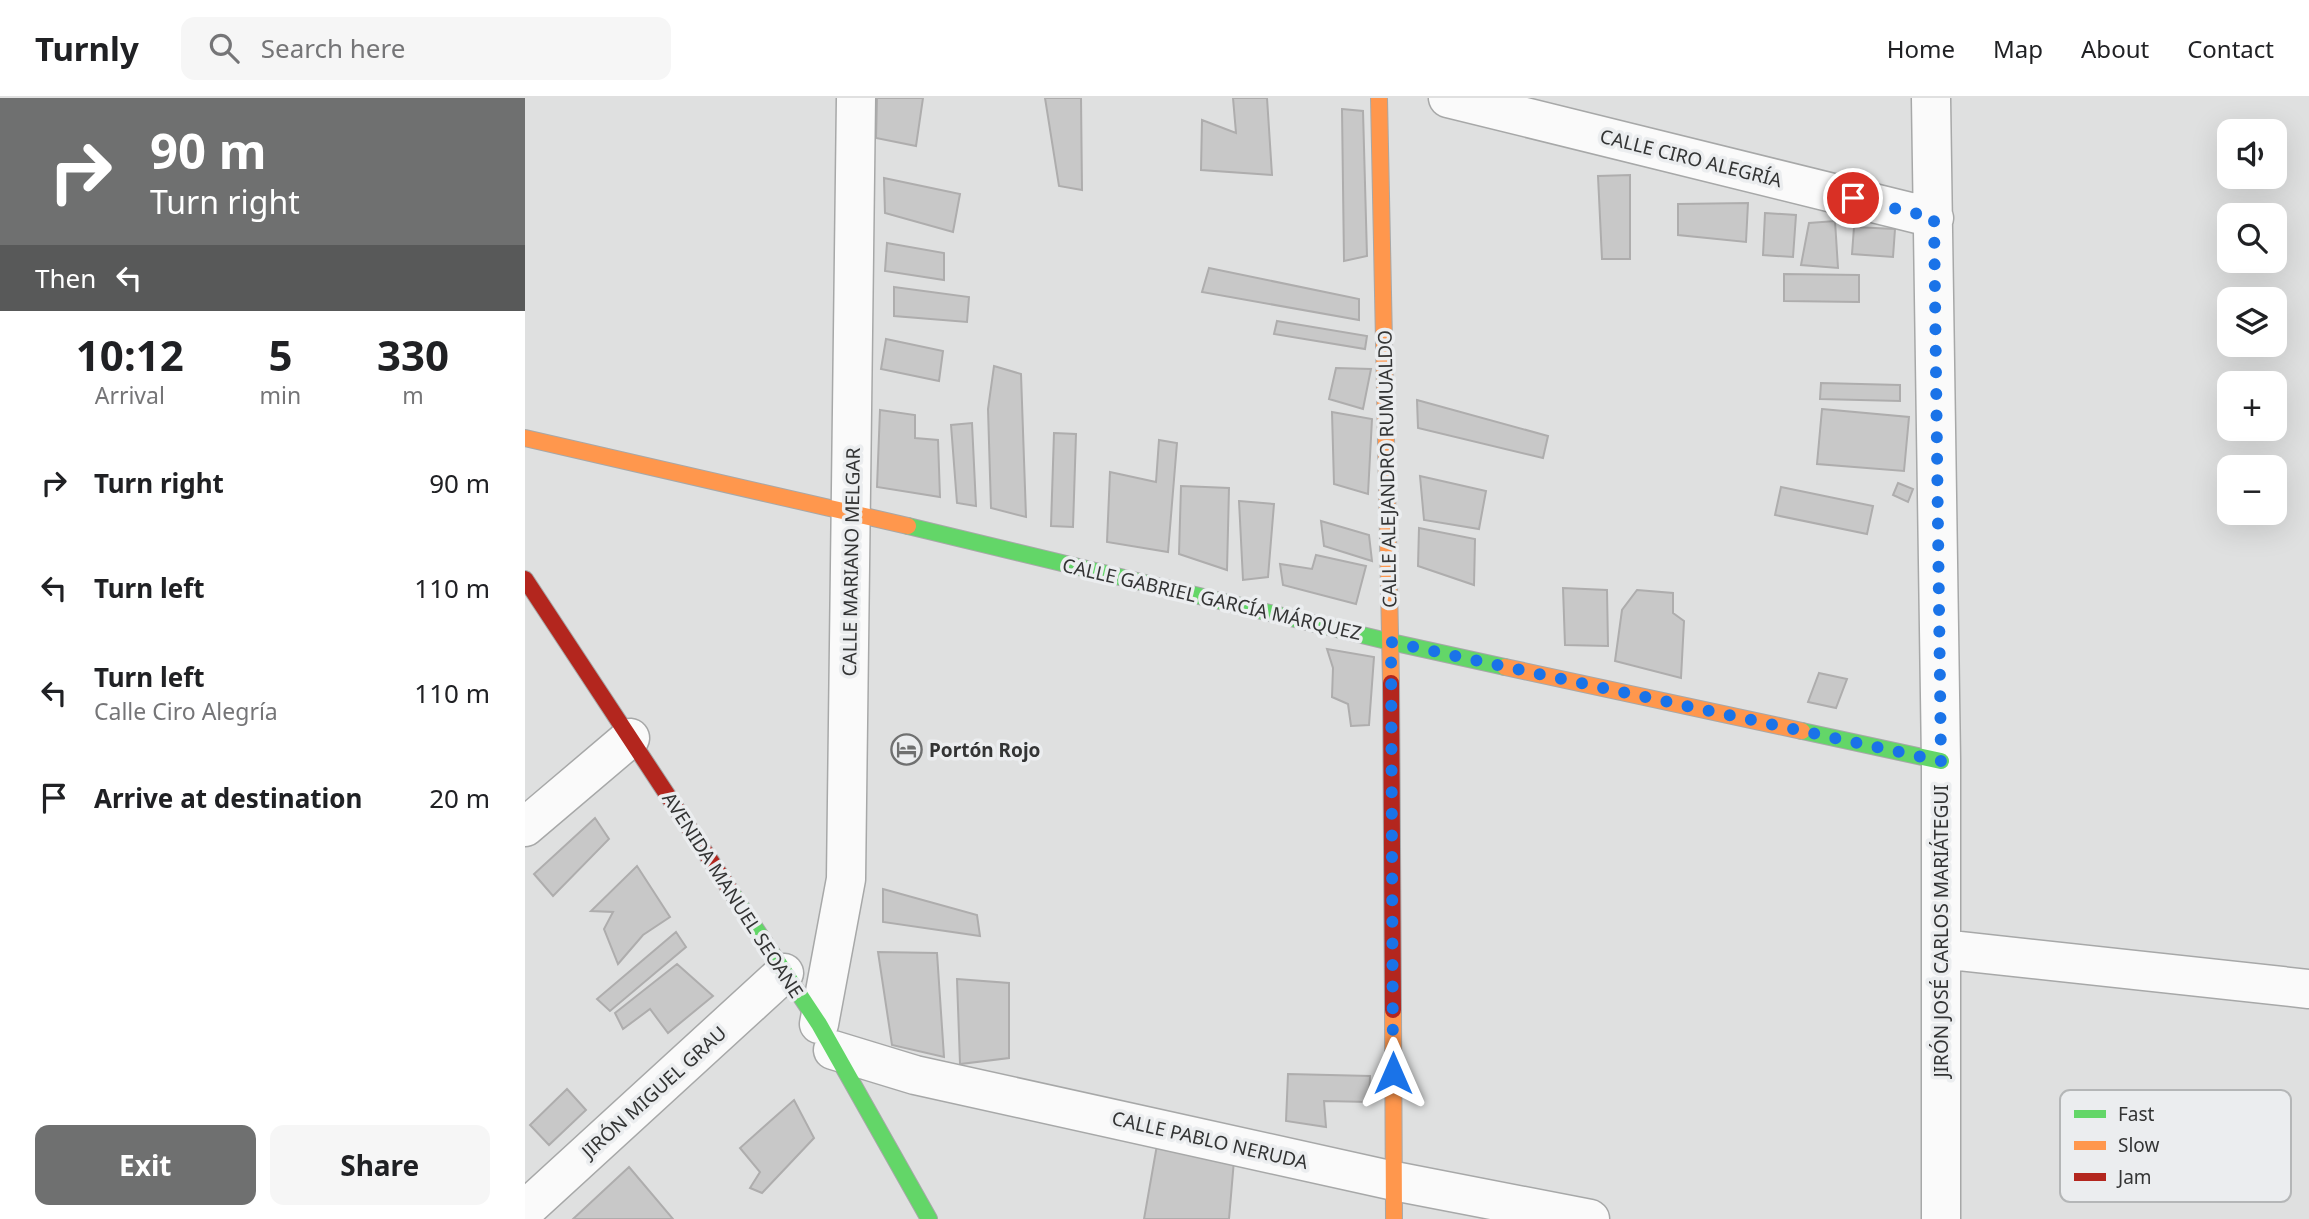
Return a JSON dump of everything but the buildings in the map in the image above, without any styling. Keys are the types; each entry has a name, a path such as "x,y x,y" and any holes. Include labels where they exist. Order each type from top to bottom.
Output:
{"street":[{"name":"CALLE MARIANO MELGAR","path":"826,1037 846,879 856,98"},
{"name":"CALLE ALEJANDRO RUMUALDO","path":"1380,98 1391,642 1394,1219"},
{"name":"CALLE CIRO ALEGRÍA","path":"1448,98 1934,218"},
{"name":"JIRÓN JOSÉ CARLOS MARIÁTEGUI","path":"1931,98 1941,761 1941,1219"},
{"name":"CALLE GABRIEL GARCÍA MÁRQUEZ","path":"525,438 1391,642 1941,761"},
{"name":"AVENIDA MANUEL SEOANE","path":"525,579 826,1037 929,1219"},
{"path":"525,827 630,738"},
{"path":"1941,949 2309,989"},
{"name":"JIRÓN MIGUEL GRAU","path":"525,1210 784,973"},
{"name":"CALLE PABLO NERUDA","path":"826,1037 915,1075 1394,1181 1590,1219"}],"traffic: fast":[{"path":"908,526 1505,667"},
{"path":"1802,731 1941,761"},
{"path":"732,893 819,1024 929,1219"}],"traffic: slow":[{"path":"1379,98 1391,683"},
{"path":"525,438 908,526"},
{"path":"1505,667 1802,731"},
{"path":"1393,1010 1394,1219"}],"traffic: jam":[{"path":"525,579 732,893"},
{"path":"1391,683 1393,1010"}],"place":[{"name":"Portón Rojo","path":"906,750"}],"route":[{"path":"1393,1073 1391,642 1941,761 1934,218 1853,198"}]}
